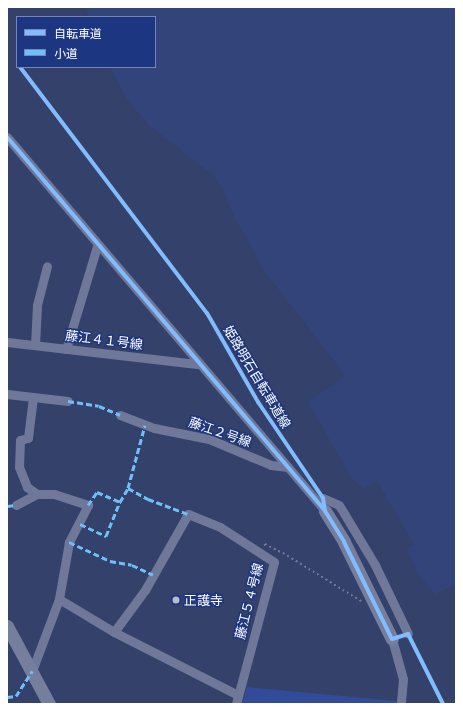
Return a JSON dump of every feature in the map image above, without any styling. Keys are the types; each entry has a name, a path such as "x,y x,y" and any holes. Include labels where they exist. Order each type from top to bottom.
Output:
{"main road":[{"path":"325,511 344,542 392,639"},
{"path":"7,626 49,704"}],"street":[{"path":"8,139 197,364 325,511"},
{"path":"66,349 97,246"},
{"path":"35,345 37,305 47,266"},
{"name":"藤江４１号線","path":"7,342 197,364"},
{"path":"7,394 68,401"},
{"path":"32,397 28,438 20,440 19,467 27,486 37,494"},
{"name":"藤江２号線","path":"120,416 154,428 210,440 271,465 288,467"},
{"path":"16,505 37,494 54,494 88,505 69,542 59,599 32,671"},
{"path":"323,498 339,505 375,565 408,634"},
{"name":"藤江５４号線","path":"114,632 145,590 174,543 188,514 220,527 274,562 237,700"},
{"path":"59,599 114,632 237,700"},
{"path":"392,639 403,679 401,704"}],"path":[{"path":"259,552 265,544 329,580 365,606"}],"shaded area":[{"path":"86,7 456,7 456,584 435,594 418,574 407,549 414,544 377,481 364,489 352,479 308,402 346,376 265,272 235,218 223,190 214,176 150,126 127,100 111,68 156,68 156,16 89,16"},
{"path":"247,687 397,701 396,704 242,704"}],"marked path":[{"path":"68,401 99,406 120,415"},
{"path":"88,505 97,492 120,502 128,488 145,425"},
{"path":"128,488 148,499 188,514"},
{"path":"80,524 106,536 120,502"},
{"path":"7,506 16,505"},
{"path":"69,542 110,561 132,565 153,575"},
{"path":"7,697 16,696 32,671"}],"cycle path":[{"name":"姫路明石自転車道線","path":"21,68 207,313 258,402 323,498 325,511 344,542 392,639 408,634 443,704"},
{"path":"7,137 325,511"}],"place":[{"name":"正護寺","path":"176,600"}]}
